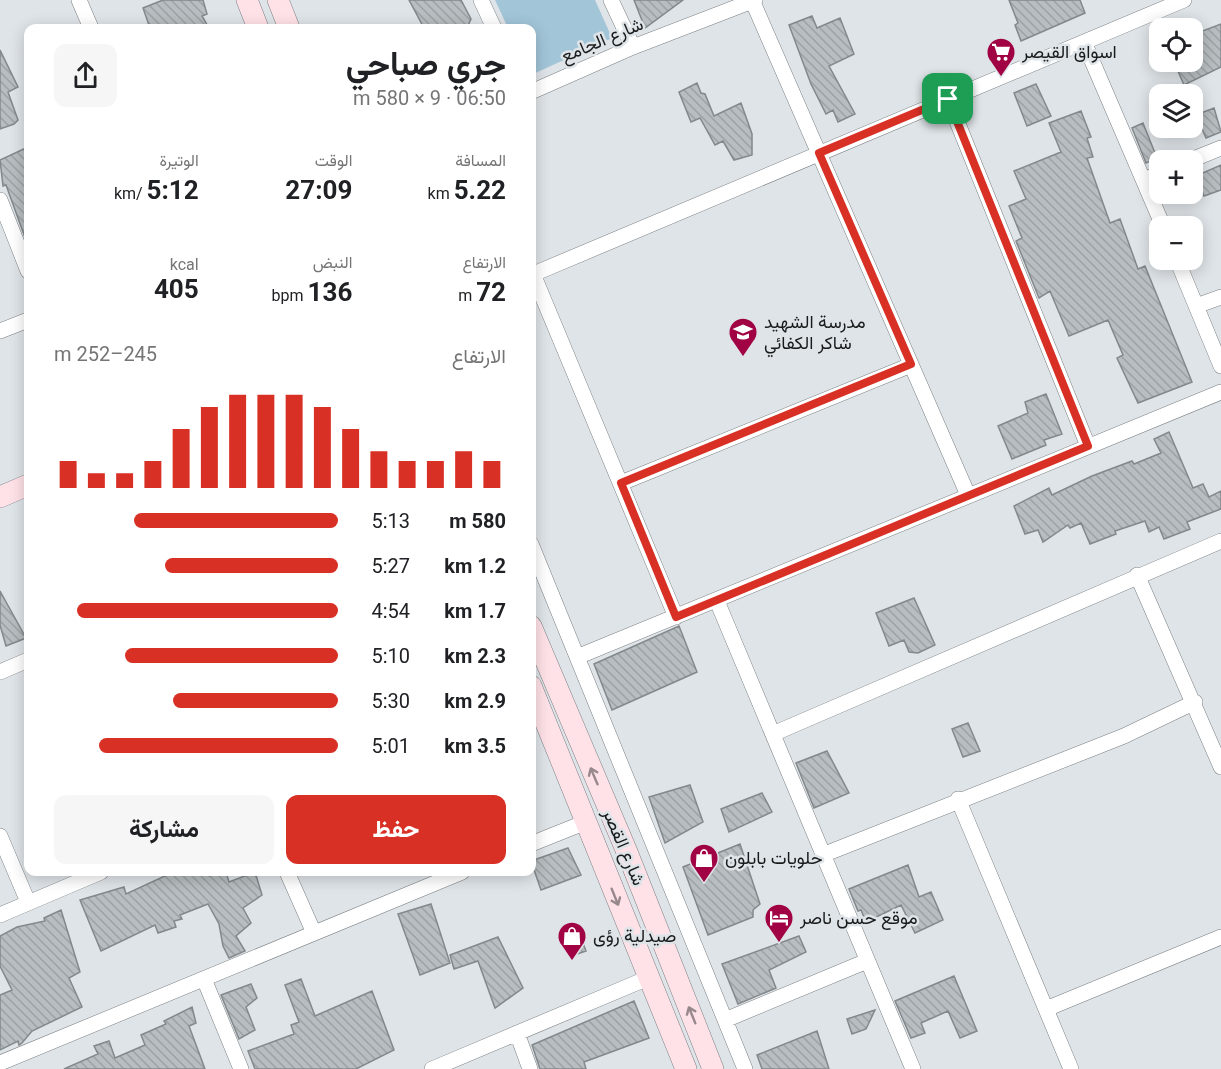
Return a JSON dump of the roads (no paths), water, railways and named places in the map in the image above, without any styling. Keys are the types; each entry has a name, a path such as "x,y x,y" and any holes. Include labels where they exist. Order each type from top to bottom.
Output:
{"street":[{"path":"79,0 89,24"},
{"path":"247,0 256,24"},
{"path":"278,0 287,24"},
{"path":"481,0 492,24"},
{"path":"611,0 633,47"},
{"path":"754,0 968,495"},
{"name":"شارع الجامع","path":"536,90 633,47 754,0"},
{"path":"536,272 1084,42 1152,6 1184,0"},
{"path":"1084,42 1159,216"},
{"path":"948,99 1088,446"},
{"path":"1203,155 1221,148"},
{"path":"1144,180 1149,178"},
{"path":"0,200 24,261"},
{"path":"1181,270 1221,366"},
{"path":"536,283 676,617"},
{"path":"1197,306 1221,297"},
{"path":"0,331 24,322"},
{"path":"621,483 911,364"},
{"path":"577,657 1221,392"},
{"path":"0,497 24,487"},
{"path":"775,733 1137,575 1221,541"},
{"path":"536,556 745,1069"},
{"path":"1137,575 1195,702 1221,767"},
{"path":"717,601 775,733 912,1069"},
{"name":"شارع القصر","path":"536,638 627,852 713,1069"},
{"path":"0,672 24,662"},
{"name":"شارع القصر","path":"536,698 629,933 686,1069"},
{"path":"825,854 1124,736 1195,702"},
{"path":"958,800 1071,1069"},
{"path":"536,842 586,822"},
{"path":"0,836 28,902"},
{"path":"601,863 617,865 627,852"},
{"path":"0,915 91,876"},
{"path":"289,876 314,933"},
{"path":"0,1064 314,933 443,876"},
{"path":"629,933 638,921 649,920 656,924"},
{"path":"1046,1009 1221,937"},
{"path":"725,1020 867,961"},
{"path":"432,1069 648,978"},
{"path":"204,979 241,1069"},
{"path":"517,1033 530,1069"}],"place":[{"name":"اسواق القيصر","path":"1001,78"},
{"name":"مدرسة الشهيد شاكر الكفائي","path":"743,358"},
{"name":"حلويات بابلون","path":"704,884"},
{"name":"موقع حسن ناصر","path":"779,944"},
{"name":"صيدلية رؤى","path":"572,962"}]}
